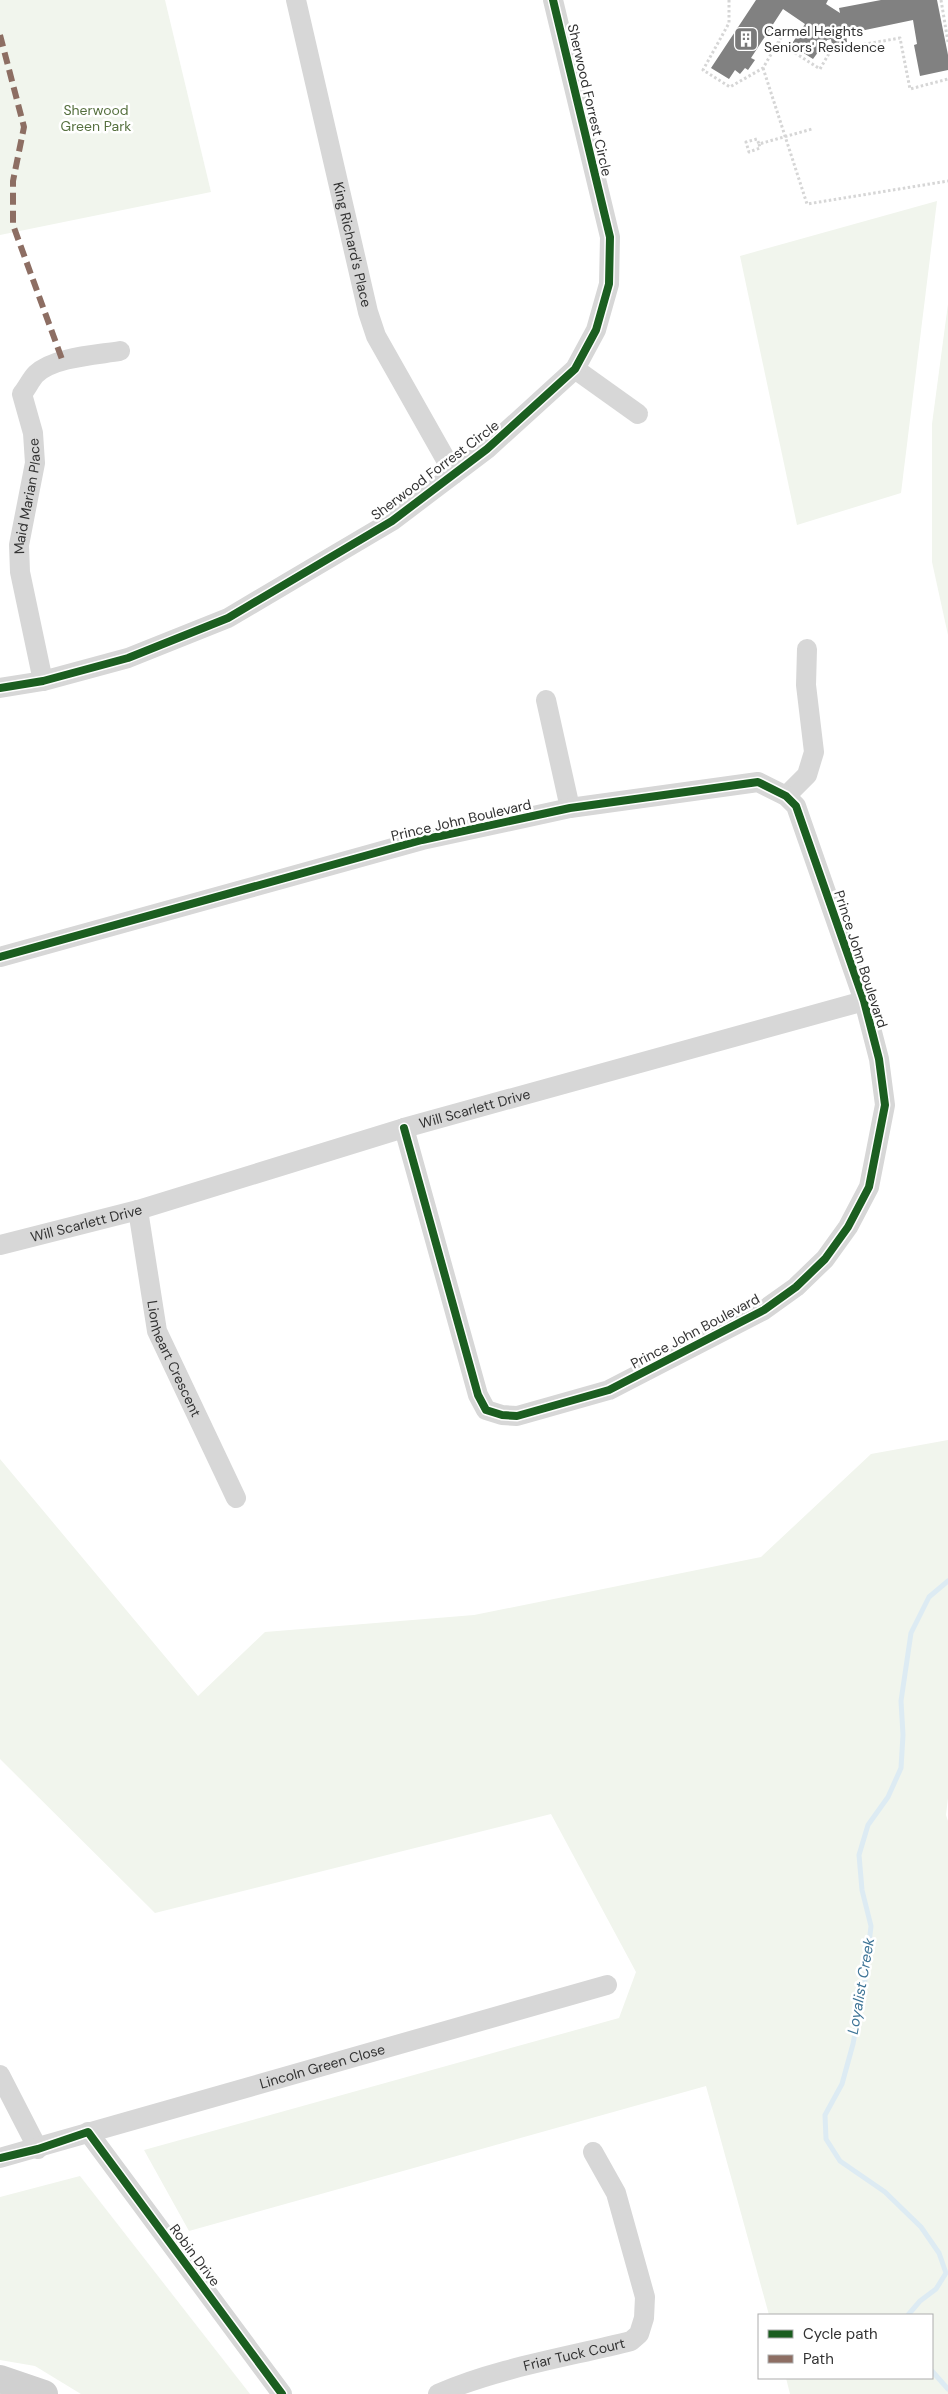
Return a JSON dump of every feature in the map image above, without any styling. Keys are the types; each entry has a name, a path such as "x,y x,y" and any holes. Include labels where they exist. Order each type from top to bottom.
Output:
{"street":[{"name":"King Richard's Place","path":"296,0 368,312 376,336 454,474"},
{"name":"Sherwood Forrest Circle","path":"0,688 43,681 128,658 228,618 392,521 487,449 575,369 596,330 609,284 610,237 553,0"},
{"name":"Maid Marian Place","path":"43,681 20,572 19,545 35,463 33,433 22,394 36,374 48,367 76,358 120,351"},
{"path":"575,369 638,414"},
{"path":"786,796 807,775 814,752 806,685 807,649"},
{"path":"546,700 570,808"},
{"name":"Prince John Boulevard","path":"0,956 422,840 570,808 758,782 786,796 796,806 864,1001 879,1059 885,1105 869,1187 848,1227 825,1259 796,1287 764,1310 609,1390 517,1416 486,1410 478,1394 404,1128"},
{"name":"Will Scarlett Drive","path":"0,1245 138,1210 404,1128 864,1001"},
{"name":"Lionheart Crescent","path":"138,1210 157,1331 236,1498"},
{"name":"Lincoln Green Close","path":"0,2158 607,1985"},
{"path":"0,2075 38,2148"},
{"name":"Robin Drive","path":"88,2132 282,2394"},
{"name":"Friar Tuck Court","path":"438,2394 459,2385 495,2375 630,2341 639,2334 644,2318 645,2297 616,2193 593,2152"},
{"path":"0,2379 44,2394"}],"path":[{"path":"729,0 729,23 703,70 730,87 763,68 783,34"},
{"path":"941,0 948,42"},
{"path":"778,42 820,69 831,50 900,38 910,89 948,79"},
{"path":"763,68 807,204 948,181"},
{"path":"759,144 812,129"},
{"path":"757,139 759,144 760,148 749,152 746,142 757,139"}],"green space":[{"name":"Sherwood Green Park","path":"0,0 165,0 211,192 0,235"},
{"path":"937,201 901,493 797,525 740,256"},
{"path":"948,304 948,635 932,562 932,424"},
{"path":"948,1440 948,1798 946,1815 948,1821 948,2394 790,2394 786,2379 933,2379 933,2314 769,2314 706,2086 189,2231 144,2150 619,2018 636,1972 551,1814 155,1913 0,1759 0,1459 198,1696 265,1632 474,1615 761,1557 871,1454"},
{"path":"80,2176 250,2394 81,2394 35,2366 0,2360 0,2197"}],"building":[{"name":"Carmel Heights Seniors' Residence","path":"756,0 828,0 826,4 840,13 839,8 881,0 937,0 948,55 948,70 920,76 914,45 917,44 913,20 846,34 847,42 832,45 831,39 827,40 813,59 791,45 805,24 783,9 751,58 755,60 748,70 745,68 740,74 735,70 729,79 711,68"}],"waterway":[{"name":"Loyalist Creek","path":"909,2314 920,2301 936,2289 946,2273 939,2253 921,2227 885,2192 840,2161 826,2139 825,2115 842,2084 853,2044 865,1980 871,1926 862,1890 859,1855 868,1825 888,1797 901,1768 903,1735 901,1701 911,1633 929,1597 948,1581"},
{"name":"Loyalist Creek","path":"933,2372 948,2389"}],"marked path":[{"path":"0,35 24,127 13,181 13,225 63,362"}],"cycle path":[{"path":"0,688 43,681 128,658 228,618 392,521 487,449 575,369 596,330 609,284 610,237 553,0"},
{"path":"0,957 422,840 570,808 758,782 786,796 796,806 864,1001 879,1059 885,1105 869,1187 848,1227 825,1259 796,1287 764,1310 609,1390 517,1416 502,1415 486,1410 478,1395 404,1128"},
{"path":"0,2158 38,2149 88,2132 282,2394"}],"place":[{"name":"Carmel Heights Seniors' Residence","path":"746,39"}]}
